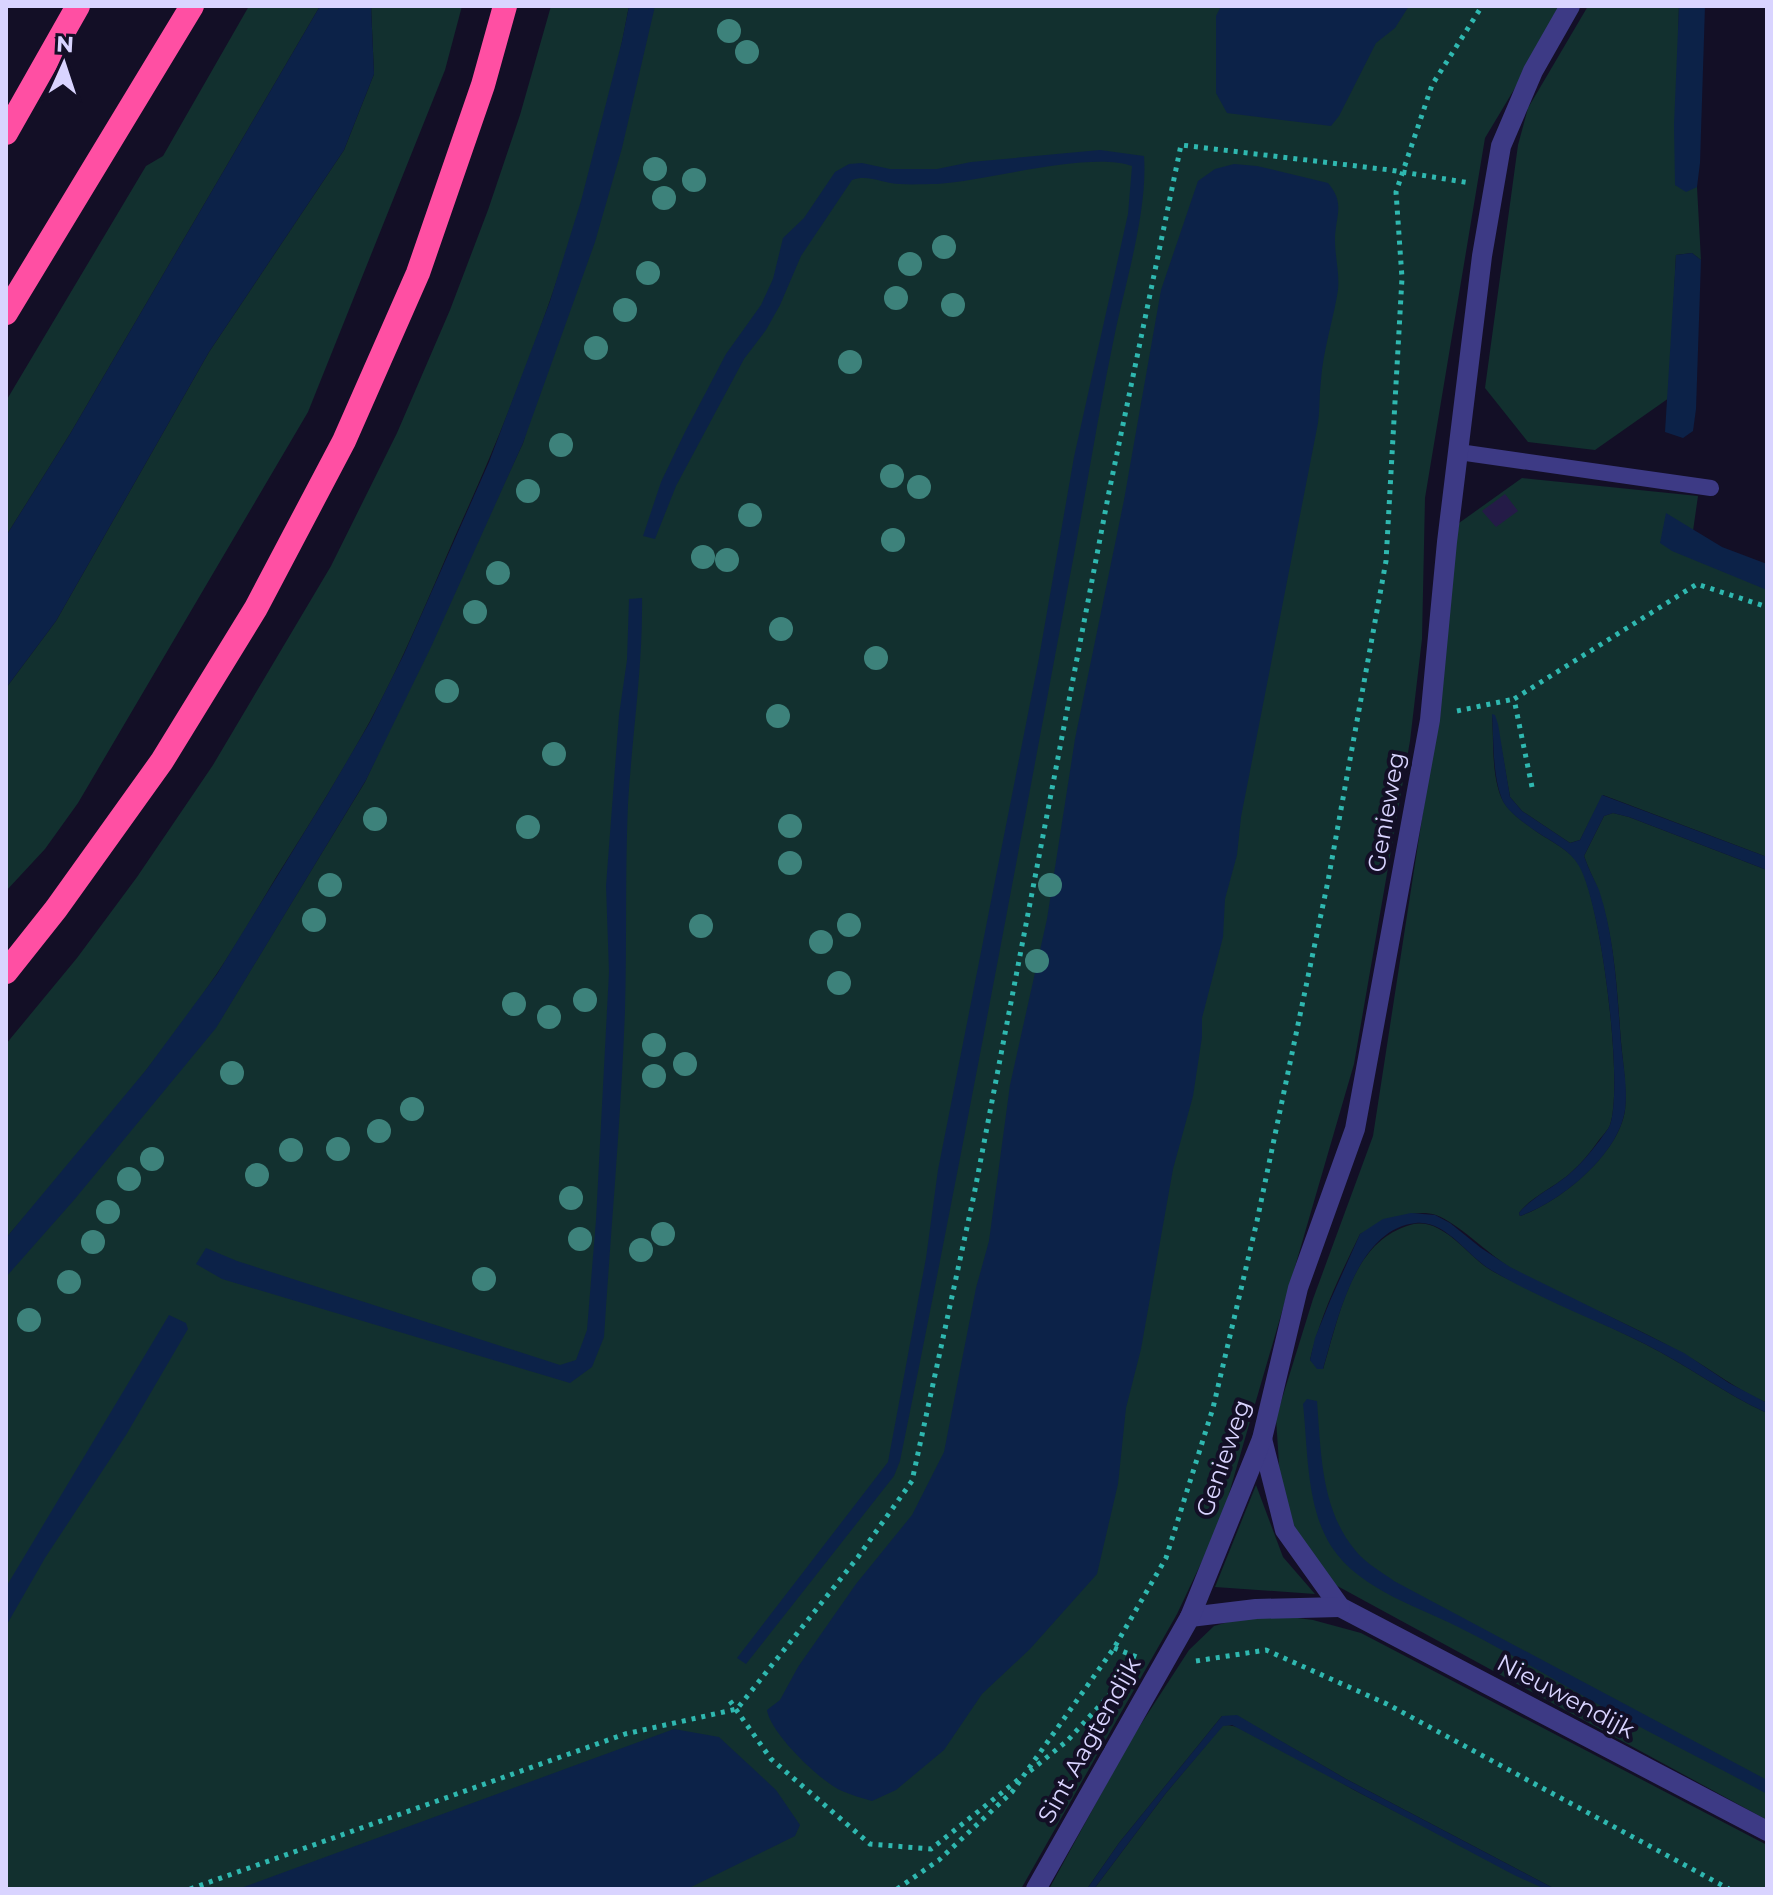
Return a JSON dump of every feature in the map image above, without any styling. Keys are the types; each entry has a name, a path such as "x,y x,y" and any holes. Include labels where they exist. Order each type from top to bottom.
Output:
{"highway":[{"path":"6,133 78,6"},
{"path":"6,313 192,6"},
{"path":"6,972 56,909 162,761 256,608 344,441 418,273 483,85 505,6"}],"street":[{"name":"Genieweg","path":"1190,1617 1262,1439 1298,1288 1355,1129 1430,716 1482,256 1501,146 1533,71 1570,6"},
{"name":"Nieuwendijk","path":"1262,1439 1285,1530 1340,1607 1767,1831"},
{"name":"Nieuwendijk","path":"1190,1617 1256,1609 1340,1607"},
{"name":"Sint Aagtendijk","path":"1036,1889 1190,1617"}],"lane":[{"path":"1459,452 1711,488"}],"path":[{"path":"897,1889 939,1860 1012,1792 1114,1648 1166,1558 1213,1408 1254,1237 1328,881 1386,561 1402,278 1396,192 1432,85 1482,6"},
{"path":"190,1889 625,1734 737,1709 858,1557 912,1481 974,1195 1106,508 1181,145 1403,172 1495,187"},
{"path":"1430,716 1514,699 1697,584 1767,607"},
{"path":"1514,699 1532,787"},
{"path":"730,1701 771,1759 870,1844 931,1849 1067,1741 1131,1672 1266,1650 1387,1704 1729,1889"}],"green space":[{"path":"249,6 320,6 70,434 6,536 6,401 146,166 163,156"},
{"path":"371,6 462,6 445,70 308,412 78,803 45,849 6,891 6,688 56,621 209,352 344,150 374,74"},
{"path":"551,6 629,6 599,141 559,274 485,469 415,628 358,743 216,975 115,1110 6,1238 6,1044 77,958 137,877 213,765 331,566 397,433 450,310 520,115"},
{"path":"648,6 1564,6 1485,138 1425,498 1422,639 1410,741 1354,1064 1221,1521 1177,1614 1021,1889 6,1889 6,1266 219,1022 365,782 523,443"},
{"path":"1588,6 1679,6 1675,185 1697,187 1701,260 1692,253 1676,255 1669,398 1595,450 1528,442 1485,388 1518,145 1528,108"},
{"path":"1522,478 1698,496 1693,531 1767,590 1767,857 1603,795 1580,840 1570,843 1522,811 1510,797 1492,714 1495,768 1502,799 1508,809 1571,855 1580,866 1588,886 1602,954 1612,1035 1614,1104 1609,1127 1576,1168 1529,1202 1519,1213 1520,1216 1552,1200 1585,1175 1612,1143 1625,1110 1612,946 1604,908 1584,856 1604,816 1613,813 1629,817 1767,870 1767,1403 1661,1342 1511,1268 1445,1219 1426,1213 1397,1218 1360,1234 1325,1312 1310,1360 1323,1369 1350,1284 1374,1247 1390,1234 1410,1225 1421,1224 1442,1230 1496,1273 1645,1344 1767,1413 1767,1820 1330,1582 1282,1511 1276,1418 1313,1299 1373,1136 1443,682 1451,574 1459,523"},
{"path":"1256,1485 1283,1557 1315,1594 1215,1587"},
{"path":"1275,1615 1313,1620 1361,1633 1767,1845 1767,1889 1555,1889 1346,1779 1237,1716 1222,1716 1119,1843 1087,1889 1049,1889 1130,1741 1189,1650 1214,1626 1246,1617"},
{"path":"1223,1725 1251,1732 1269,1741 1354,1790 1545,1889 1094,1889 1166,1793"}],"water":[{"path":"320,6 371,6 374,74 344,150 209,352 56,621 6,688 6,536 70,434"},
{"path":"629,6 655,6 622,148 595,242 523,443 431,647 366,780 216,1028 6,1277 6,1238 146,1070 217,974 370,722 404,654 489,462 550,301 581,201"},
{"path":"1221,6 1409,6 1395,28 1376,43 1331,126 1227,113 1216,93 1216,16"},
{"path":"1679,6 1705,6 1700,163 1697,187 1686,192 1675,185"},
{"path":"1100,150 1144,156 1143,199 900,1461 894,1476 746,1664 737,1658 888,1462 926,1258 938,1170 1039,658 1074,457 1128,214 1132,166 1113,162 1065,164 937,184 894,184 864,178 852,180 801,256 780,305 744,359 676,486 655,539 643,536 661,482 685,432 726,354 761,305 773,279 783,238 804,218 835,172 849,164 862,163 890,169 937,169 971,162"},
{"path":"1234,164 1257,166 1328,183 1338,204 1335,241 1338,289 1322,370 1318,423 1241,817 1237,855 1225,899 1223,937 1202,1018 1193,1096 1173,1169 1141,1349 1126,1408 1118,1484 1097,1574 1030,1649 982,1694 944,1750 896,1790 872,1801 842,1791 810,1767 777,1731 767,1710 780,1700 798,1667 856,1584 912,1515 944,1452 976,1288 989,1241 1010,1085 1047,919 1075,739 1124,500 1161,290 1198,181 1215,169"},
{"path":"1692,253 1701,260 1696,409 1693,431 1683,438 1665,432 1676,255"},
{"path":"1666,513 1722,547 1767,564 1767,590 1672,551 1660,543"},
{"path":"642,598 628,804 625,1010 618,1133 604,1337 592,1367 570,1383 222,1279 196,1264 206,1248 237,1261 560,1365 576,1360 587,1330 596,1220 609,972 606,886 619,715 627,660 629,599"},
{"path":"1492,714 1498,724 1510,797 1522,811 1570,843 1580,840 1602,795 1767,857 1767,870 1629,817 1613,813 1604,816 1584,856 1599,890 1612,946 1626,1085 1625,1110 1611,1144 1585,1175 1552,1200 1520,1216 1519,1213 1530,1202 1576,1168 1609,1127 1614,1104 1612,1035 1602,954 1587,886 1571,855 1522,821 1504,804 1495,768"},
{"path":"1411,1213 1435,1215 1510,1267 1684,1353 1729,1383 1767,1403 1767,1413 1645,1344 1491,1270 1447,1233 1427,1224 1416,1223 1395,1229 1378,1242 1364,1259 1343,1304 1323,1369 1317,1369 1310,1360 1315,1338 1360,1234 1383,1219"},
{"path":"169,1315 186,1323 188,1329 126,1435 45,1558 6,1626 6,1587"},
{"path":"1307,1399 1317,1401 1325,1480 1335,1517 1364,1559 1394,1581 1767,1780 1767,1794 1485,1641 1375,1587 1359,1575 1331,1546 1317,1513 1307,1459 1303,1404"},
{"path":"1237,1715 1346,1779 1555,1889 1545,1889 1514,1875 1232,1725 1223,1726 1166,1793 1094,1889 1087,1889 1119,1843 1222,1716"},
{"path":"674,1729 719,1737 776,1790 800,1825 795,1836 687,1889 238,1889"}],"building":[{"path":"1505,494 1518,511 1496,527 1482,511"}]}
